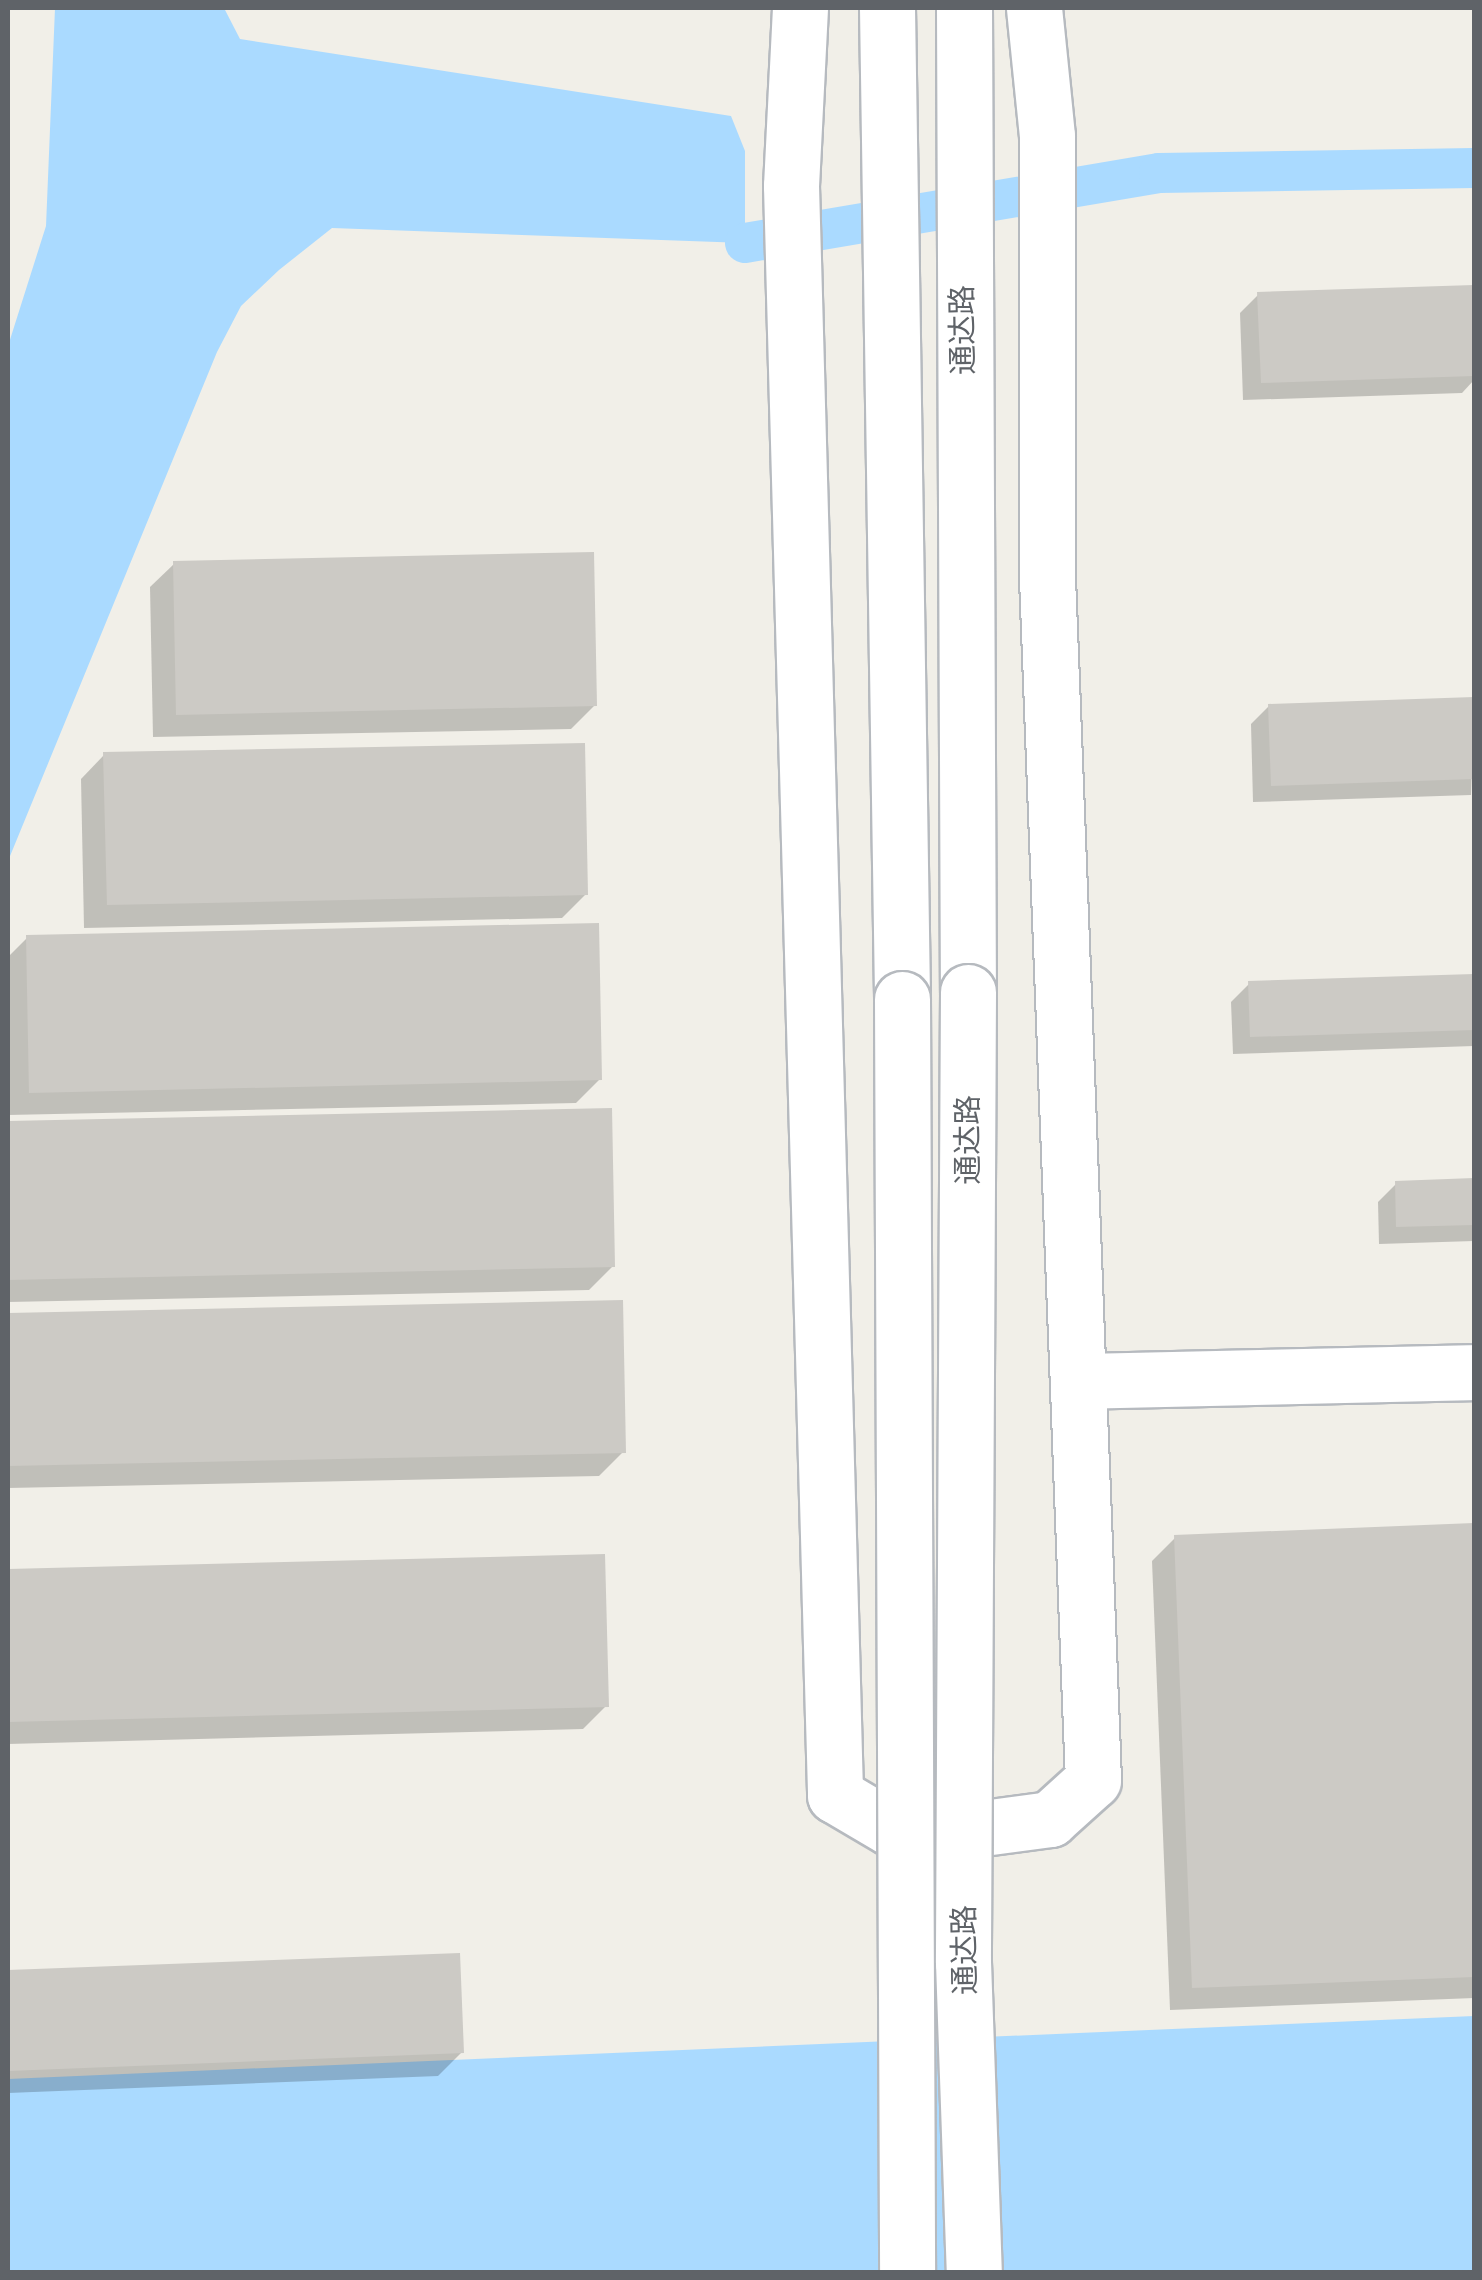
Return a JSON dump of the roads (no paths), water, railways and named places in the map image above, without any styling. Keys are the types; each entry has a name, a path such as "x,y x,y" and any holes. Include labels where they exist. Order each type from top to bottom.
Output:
{"main road":[{"path":"800,8 790,186 835,1794 891,1828 1050,1819 1094,1780 1047,575 1047,136 1034,8"},
{"name":"通达路","path":"887,8 902,999 907,2272"},
{"name":"通达路","path":"964,8 968,992 963,1962 974,2272"},
{"path":"1079,1382 1474,1372"}],"water":[{"path":"55,8 224,8 240,39 731,116 745,151 745,243 332,228 279,270 241,306 217,352 8,861 8,346 46,226"},
{"path":"1474,2016 1474,2272 8,2272 8,2079"}],"waterway":[{"path":"745,243 1159,173 1474,168"}]}
